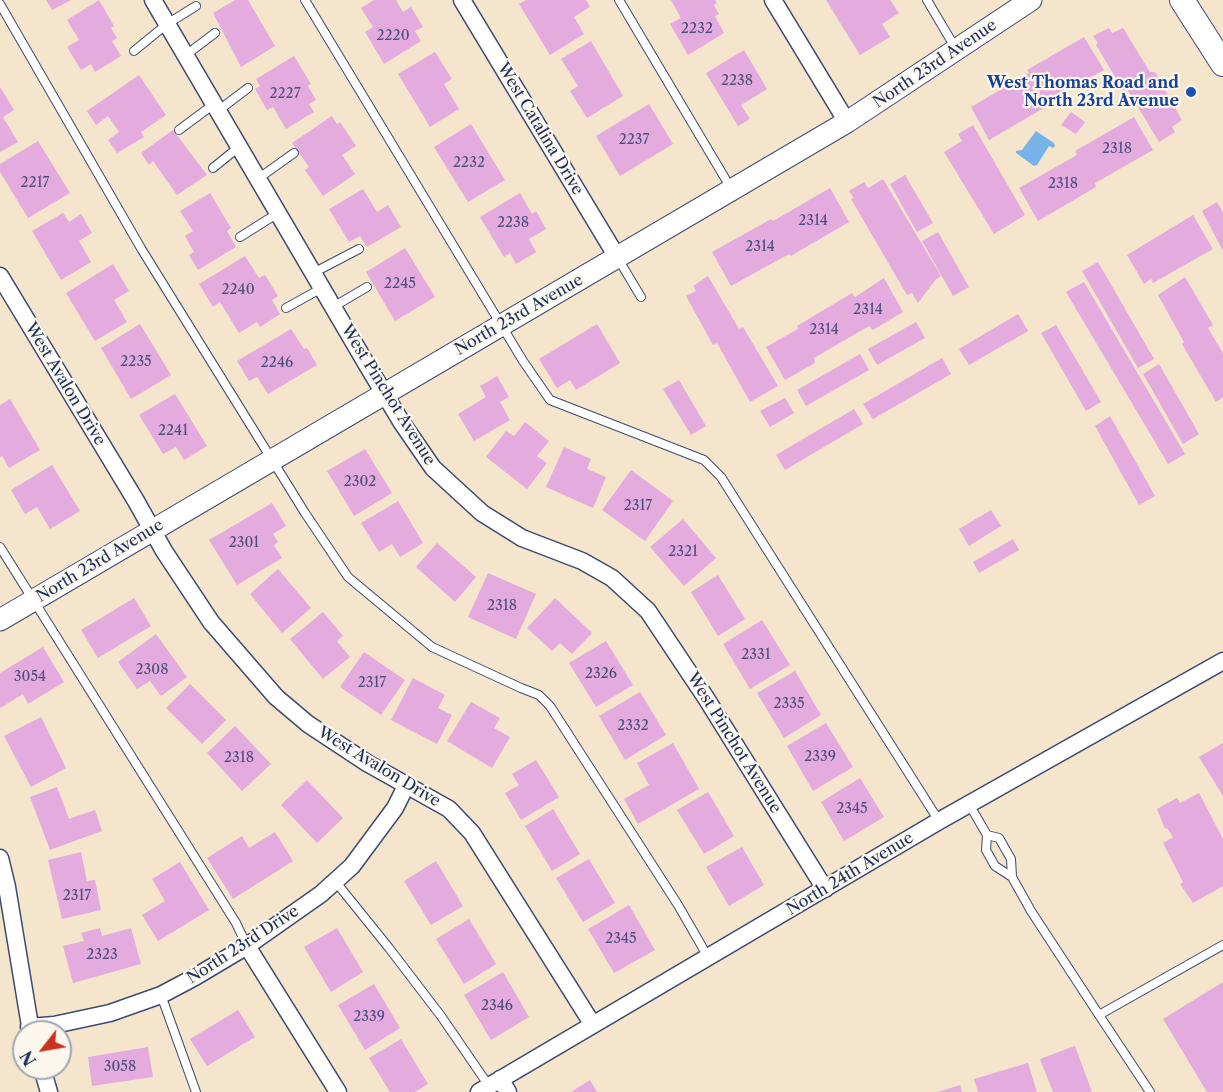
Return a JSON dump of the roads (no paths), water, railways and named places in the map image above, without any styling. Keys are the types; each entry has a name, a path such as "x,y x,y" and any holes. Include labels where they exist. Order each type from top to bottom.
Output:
{"main road":[{"path":"1182,0 1223,64"}],"street":[{"name":"West Pinchot Avenue","path":"153,0 402,423 433,468 482,513 522,538 582,561 612,578 648,611 706,698 825,889"},
{"name":"West Catalina Drive","path":"462,0 617,257"},
{"path":"773,0 847,122"},
{"name":"North 23rd Avenue","path":"0,620 847,122 1031,0"},
{"name":"West Avalon Drive","path":"0,276 164,551 211,622 276,697 308,724 367,764 449,809 472,834 593,1025"},
{"name":"North 24th Avenue","path":"494,1087 593,1025 939,821 1223,661"},
{"name":"North 23rd Drive","path":"72,1021 110,1013 161,995 247,946 321,894 352,866 395,808 406,786"},
{"path":"0,858 7,887 29,1020"},
{"path":"247,946 338,1092"}],"lane":[{"path":"306,0 523,361 550,400 704,460 721,477 939,821"},
{"path":"619,0 732,190"},
{"path":"927,0 956,49"},
{"path":"0,4 142,250 305,513 348,577 432,647 539,695 550,706 708,957"},
{"path":"134,51 167,24 196,6"},
{"path":"186,55 215,33"},
{"path":"179,130 248,88"},
{"path":"213,168 240,146"},
{"path":"259,178 294,153"},
{"path":"240,237 279,213"},
{"path":"314,273 359,249"},
{"path":"617,257 641,297"},
{"path":"333,307 367,287"},
{"path":"286,308 322,288"},
{"path":"0,547 236,923 247,946"},
{"path":"969,804 987,835 986,850 994,866 1012,877"},
{"path":"987,835 999,838 1011,859 1012,877 1031,911 1150,1092"},
{"path":"335,881 494,1087"},
{"path":"1099,1015 1223,945"},
{"path":"161,995 196,1092"}],"water":[{"path":"1036,131 1055,146 1053,148 1049,146 1034,166 1016,151 1022,150"}],"place":[{"name":"West Thomas Road and North 23rd Avenue","path":"1191,92"}]}
